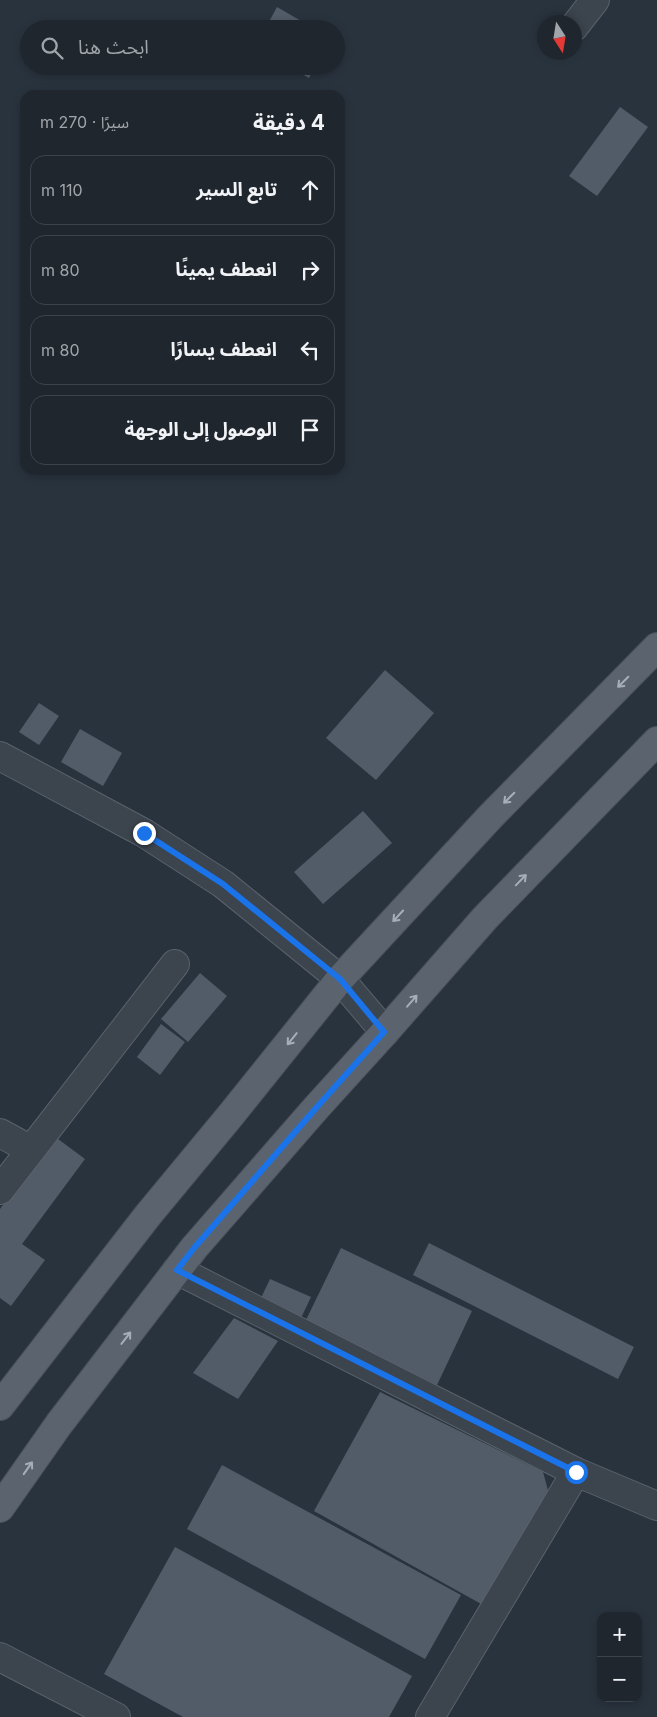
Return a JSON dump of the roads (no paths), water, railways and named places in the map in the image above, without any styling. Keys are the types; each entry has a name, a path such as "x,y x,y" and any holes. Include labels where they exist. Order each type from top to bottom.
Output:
{"main road":[{"path":"0,1406 148,1215 340,979 490,817 657,647"},
{"path":"0,1508 59,1424 194,1248 485,918 657,741"}],"street":[{"path":"582,17 595,0"},
{"path":"0,756 144,833 223,884 340,979 384,1032"},
{"path":"0,1190 175,964"},
{"path":"0,1133 31,1150"},
{"path":"177,1270 576,1472 657,1506"},
{"path":"430,1717 576,1472"},
{"path":"0,1657 116,1717"}]}
